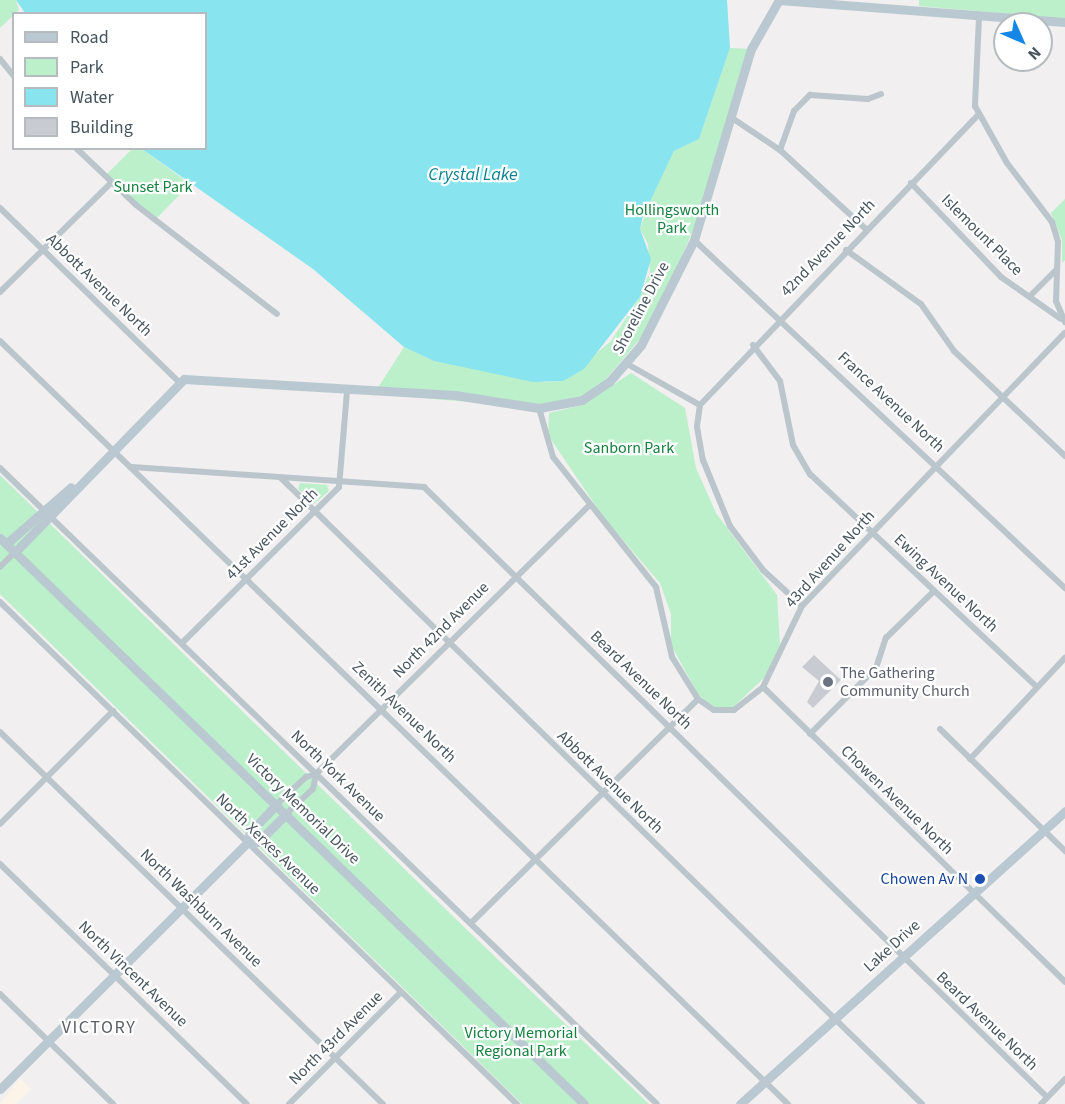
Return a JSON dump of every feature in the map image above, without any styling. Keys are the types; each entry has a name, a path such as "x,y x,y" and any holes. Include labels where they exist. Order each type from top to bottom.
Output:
{"street":[{"path":"779,0 1065,22"},
{"name":"Shoreline Drive","path":"178,381 347,392 454,396 539,408 582,400 628,365 694,240 751,49 779,0"},
{"path":"979,17 974,89 979,114 1007,163 1052,222 1059,242 1056,301 1065,323"},
{"path":"0,58 12,73"},
{"path":"780,150 794,111 810,95 868,99 881,94"},
{"name":"42nd Avenue North","path":"700,405 753,345 979,114"},
{"path":"732,118 780,150 866,229"},
{"path":"78,150 111,183 277,314"},
{"path":"0,292 111,183"},
{"name":"Islemount Place","path":"911,183 1001,277 1031,295 1065,323"},
{"name":"Abbott Avenue North","path":"0,208 178,381"},
{"name":"France Avenue North","path":"694,240 936,462 1065,588"},
{"path":"846,250 921,304 954,351 1065,456"},
{"path":"1031,295 1056,270"},
{"name":"43rd Avenue North","path":"698,699 714,710 734,710 764,687 802,606 936,462 1065,333"},
{"name":"Zenith Avenue North","path":"0,340 788,1104"},
{"name":"Ewing Avenue North","path":"753,345 780,381 800,460 871,532 1037,687"},
{"path":"628,365 700,405 697,427 703,460 730,526 763,570 802,606"},
{"path":"0,567 47,513 178,381"},
{"name":"41st Avenue North","path":"182,643 315,511 340,482 347,392"},
{"path":"471,923 698,699 672,657 656,587 588,507 549,450 539,408"},
{"name":"Beard Avenue North","path":"132,467 424,487 670,725 902,957 1047,1097"},
{"name":"North York Avenue","path":"0,468 657,1104"},
{"name":"Abbott Avenue North","path":"280,477 922,1104"},
{"name":"North 42nd Avenue","path":"0,1089 247,843 250,832 277,804 306,777 316,774 588,507"},
{"path":"2,544 47,513"},
{"name":"Victory Memorial Drive","path":"2,544 15,552 287,813 584,1104"},
{"path":"810,734 876,668 886,638 934,591"},
{"name":"North Xerxes Avenue","path":"0,602 517,1104"},
{"path":"970,759 1065,658"},
{"name":"Chowen Avenue North","path":"764,687 1065,982"},
{"path":"0,824 113,711"},
{"path":"940,729 1065,851"},
{"name":"North Washburn Avenue","path":"0,732 383,1104"},
{"name":"North 42nd Avenue","path":"247,843 258,842 313,789 316,774"},
{"name":"Lake Drive","path":"740,1104 1065,811"},
{"name":"North Vincent Avenue","path":"0,864 247,1104"},
{"name":"North 43rd Avenue","path":"289,1104 401,992"},
{"path":"0,994 113,1104"},
{"path":"1041,1104 1065,1079"}],"shaded area":[{"path":"20,1078 31,1089 16,1104 0,1104"}],"green space":[{"path":"0,0 16,0 19,10 12,12 12,17 0,28"},
{"path":"919,0 1065,0 1065,19 1053,18 1053,12 993,13 919,6"},
{"name":"Hollingsworth Park","path":"730,48 751,49 712,187 651,326 595,392 539,408 374,394 404,347 434,361 544,382 563,381 611,341 640,297 650,271 648,244 640,229 652,195 674,151 699,139"},
{"name":"Sunset Park","path":"131,150 143,150 190,184 155,220 104,177"},
{"path":"1065,199 1065,260 1062,263 1062,240 1051,213"},
{"name":"Sanborn Park","path":"631,373 685,408 696,468 716,513 777,595 780,645 765,677 730,710 716,710 698,694 671,645 671,614 660,583 604,518 548,435 549,413 583,405"},
{"name":"Victory Memorial Regional Park","path":"0,475 649,1104 522,1104 0,594"},
{"path":"300,483 327,485 329,491 314,504 298,489"}],"water":[{"name":"Crystal Lake","path":"16,0 727,0 730,48 699,139 674,151 643,216 640,229 651,259 640,297 584,369 563,381 533,382 434,361 404,347 313,269 143,150 207,150 207,12 24,12"}],"building":[{"name":"The Gathering Community Church","path":"814,655 841,680 813,708 807,702 819,681 802,667"}],"place":[{"name":"The Gathering Community Church","path":"828,682"},
{"name":"Chowen Av N","path":"980,879"}],"district":[{"name":"VICTORY","path":"99,1028"}]}
